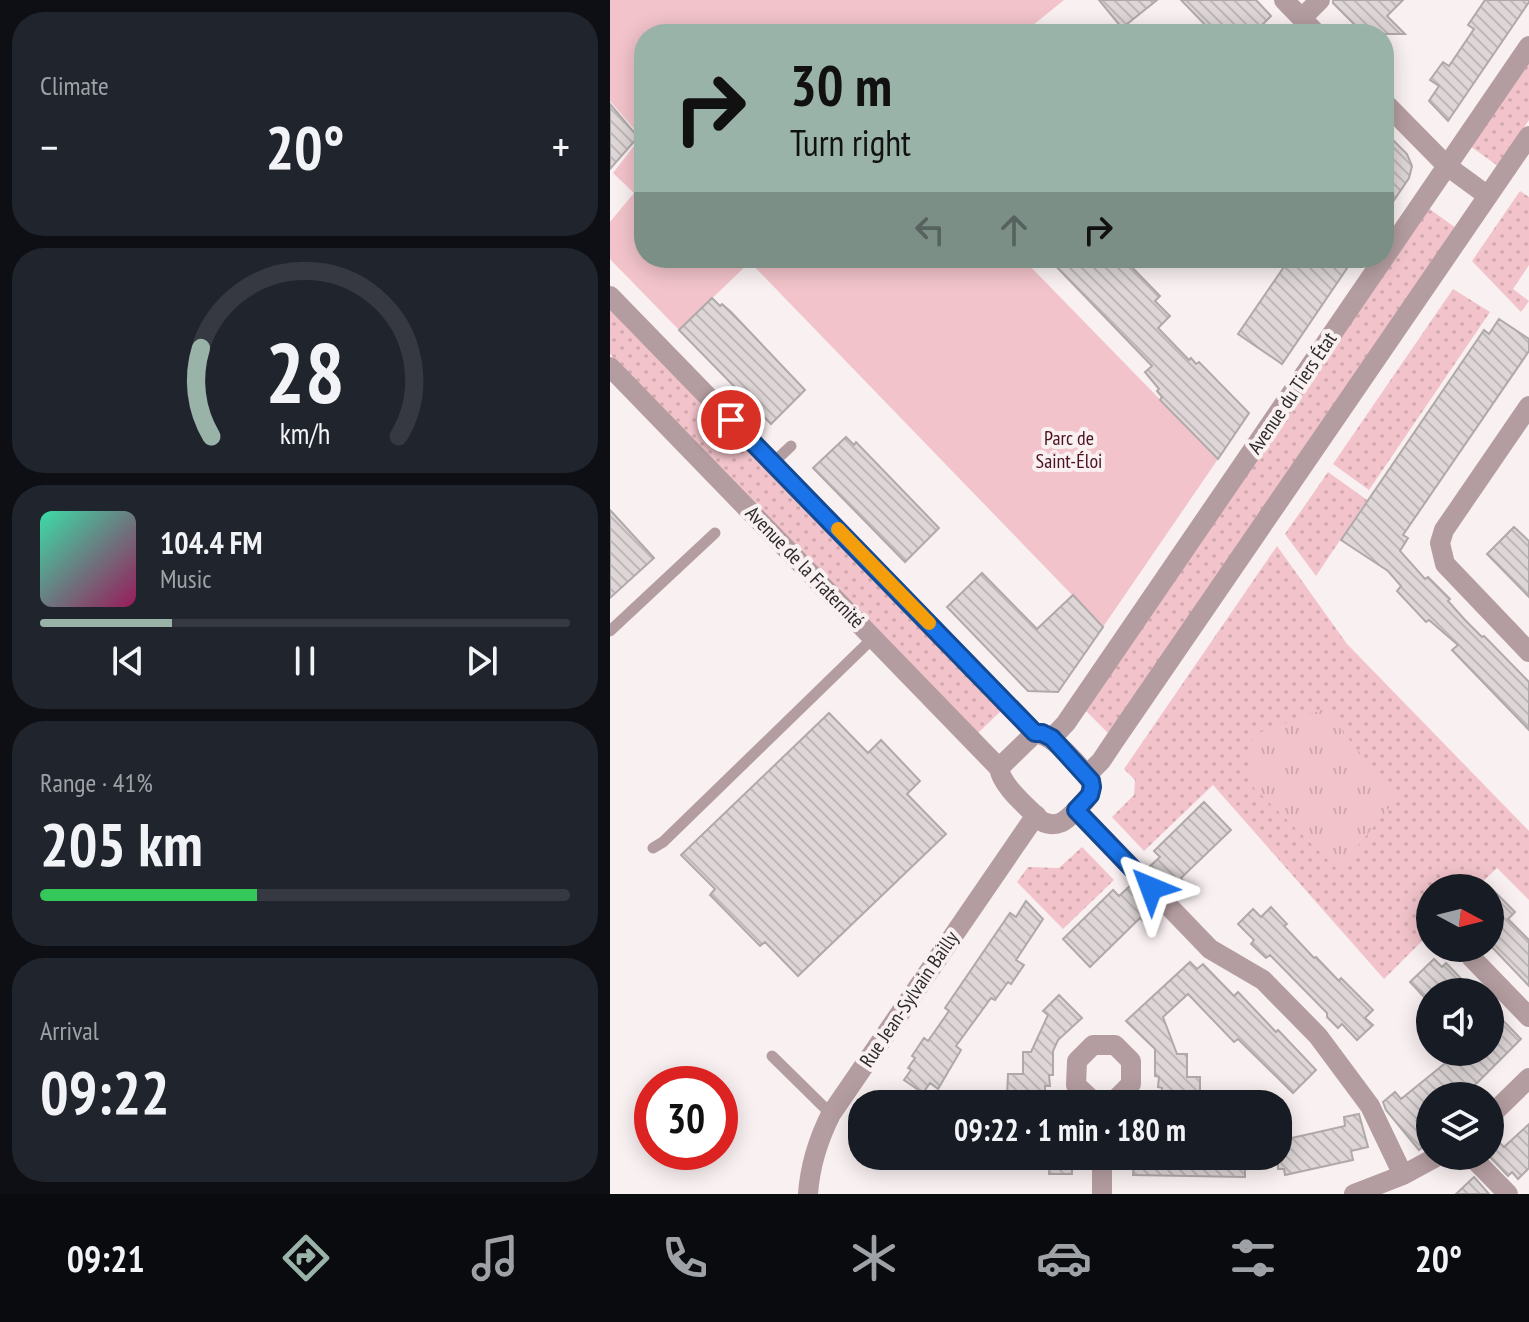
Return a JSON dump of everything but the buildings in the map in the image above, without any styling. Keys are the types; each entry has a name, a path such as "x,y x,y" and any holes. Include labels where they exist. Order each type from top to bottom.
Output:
{"street":[{"path":"1284,0 1308,24"},
{"path":"1302,18 1320,0"},
{"name":"Avenue du Tiers État","path":"1394,243 1529,46"},
{"path":"1394,112 1447,166 1488,196"},
{"path":"1087,775 1101,761 1529,136"},
{"name":"Avenue du Tiers État","path":"1044,736 1066,723 1377,268"},
{"path":"610,296 1044,736 1087,775 1092,787 1090,795 1065,821 1052,825 1046,824 1005,784 999,768 1044,736"},
{"name":"Avenue de la Fraternité","path":"610,367 999,768"},
{"path":"1529,406 1444,530 1440,543 1445,564 1529,652"},
{"path":"1076,810 1210,949 1263,980 1318,1036 1370,1106 1403,1175"},
{"name":"Rue Jean-Sylvain Bailly","path":"808,1194 812,1161 831,1114 1036,815"},
{"path":"1476,962 1529,1017"},
{"path":"1504,1102 1529,1078"},
{"path":"1354,1194 1416,1168"},
{"path":"1102,1170 1102,1194"},
{"path":"1485,1170 1508,1194"}],"lane":[{"path":"773,463 791,446"},
{"path":"610,631 715,533"},
{"path":"653,848 663,842 873,638"},
{"path":"772,1056 831,1114"}],"green space":[{"name":"Parc de Saint-Éloi","path":"610,0 1064,0 1034,24 634,24 634,129 610,101"},
{"path":"1529,60 1529,120 1498,166 1470,146"},
{"name":"Parc de Saint-Éloi","path":"634,146 634,193 613,173"},
{"path":"1520,191 1529,197 1529,265 1513,289 1529,301 1521,312 1472,261"},
{"name":"Parc de Saint-Éloi","path":"634,193 634,268 744,268 679,330 610,259 610,222"},
{"path":"1428,208 1456,228 1109,734 1085,710 1387,268 1394,268 1394,258"},
{"name":"Parc de Saint-Éloi","path":"756,268 1032,268 1218,459 1103,627"},
{"path":"1453,289 1490,312 1369,490 1333,464"},
{"path":"610,306 1002,710 978,733 610,354"},
{"path":"1328,472 1367,500 1316,576 1285,534"},
{"path":"1277,546 1347,644 1529,831 1529,900 1497,868 1491,874 1416,874 1416,947 1384,979 1213,785 1144,851 1112,817 1134,795 1135,780 1124,769"},
{"path":"1324,709 1397,798 1338,870 1250,784 1253,735"},
{"path":"1082,847 1114,880 1063,929 1017,882 1028,867 1059,868"}],"slow traffic":[{"path":"838,529 929,623"}],"route":[{"path":"731,420 1035,733 1052,738 1087,775 1092,787 1090,795 1076,810 1151,888"}]}
